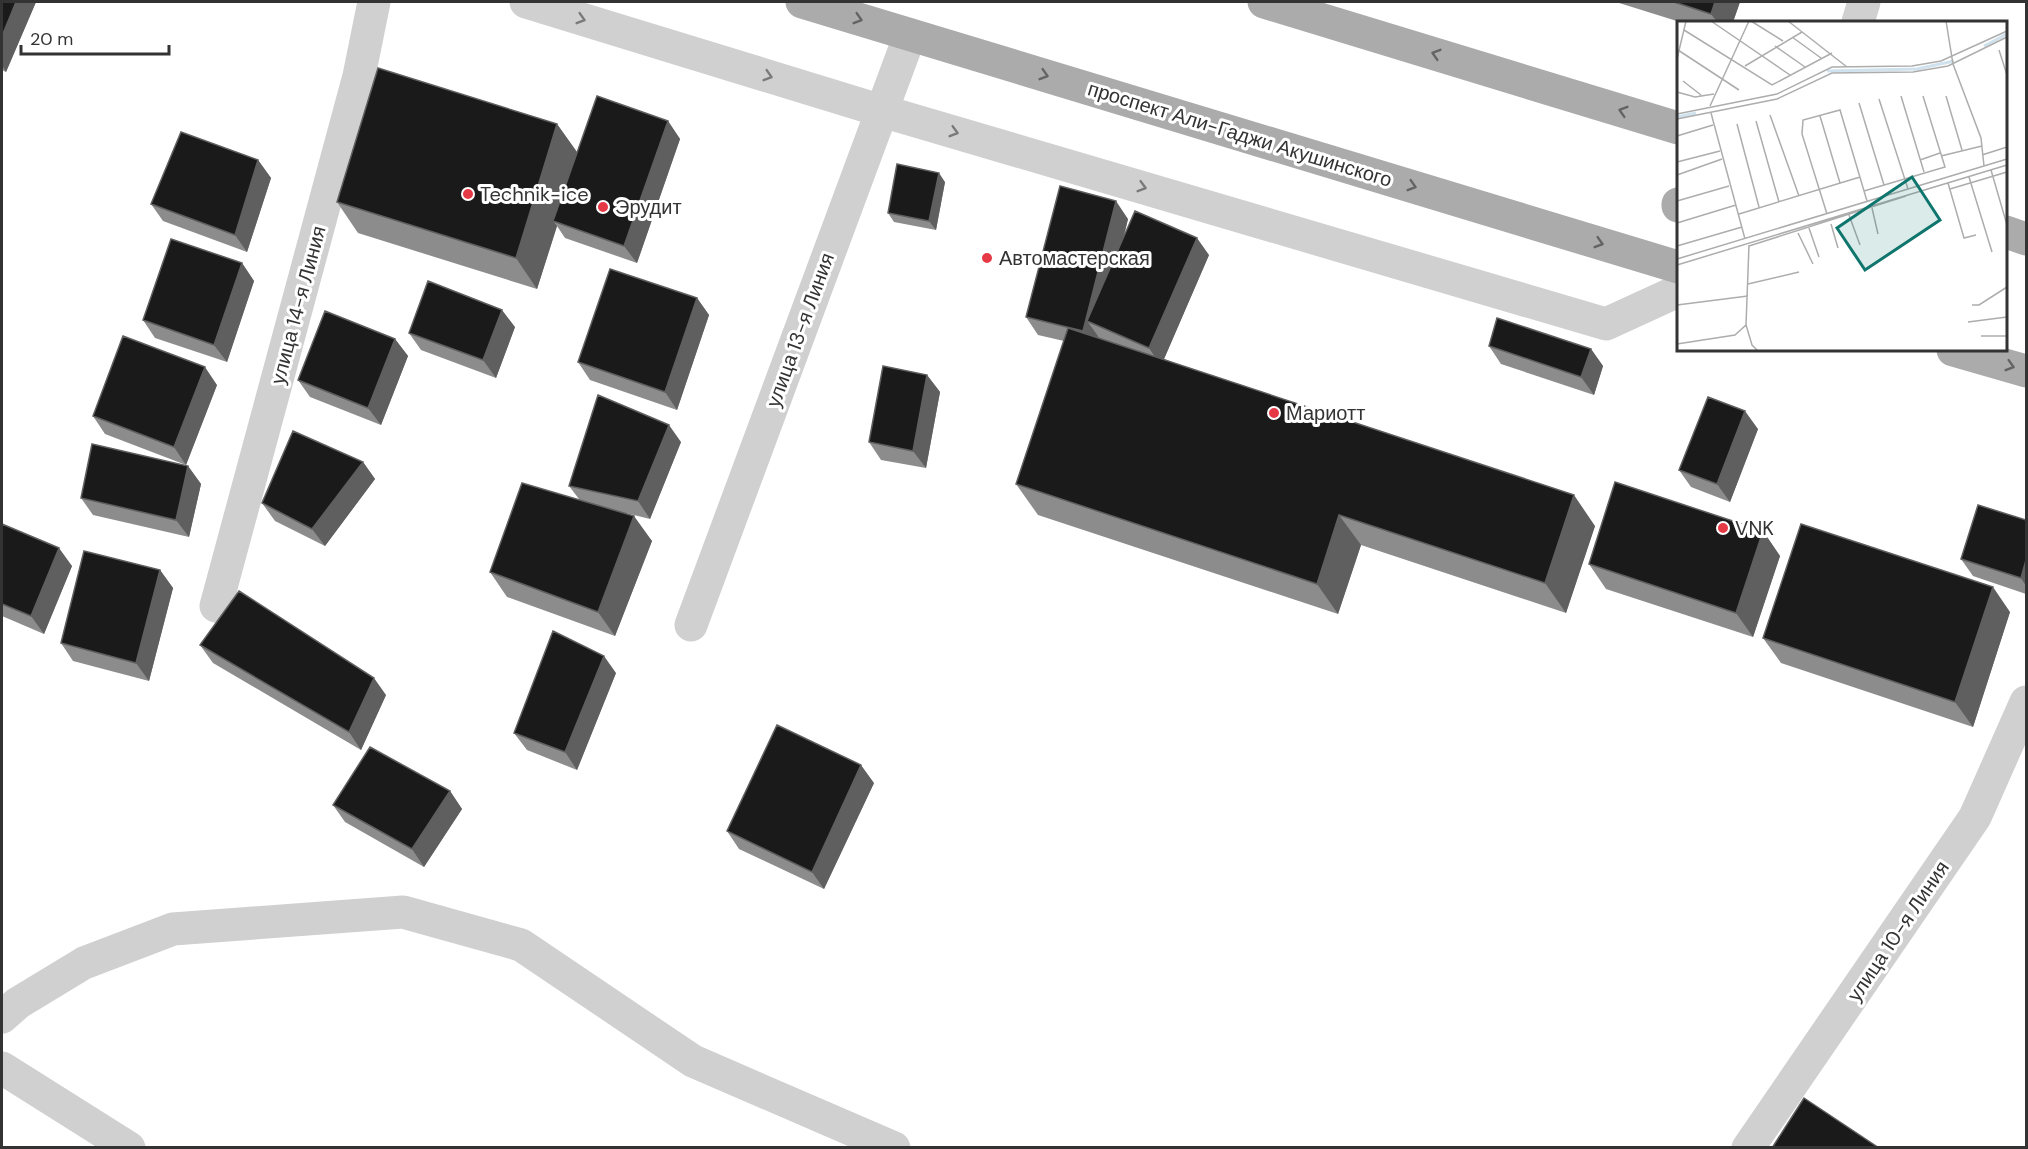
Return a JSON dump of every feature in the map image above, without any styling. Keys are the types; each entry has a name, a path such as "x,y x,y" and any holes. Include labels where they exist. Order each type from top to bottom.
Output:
{"main road":[{"name":"проспект Али-Гаджи Акушинского","path":"802,2 1677,267"},
{"path":"1264,2 1677,128"},
{"path":"2007,232 2026,238"},
{"path":"1956,351 2026,371"}],"street":[{"name":"улица 14-я Линия","path":"216,606 359,76 374,2"},
{"path":"525,2 882,111 1606,324 1677,291"},
{"path":"1858,21 1864,2"},
{"name":"улица 13-я Линия","path":"691,625 910,34"},
{"name":"улица 10-я Линия","path":"1748,1148 1975,817 2026,702"},
{"path":"2,1017 18,1003 84,963 173,928 403,912 521,945 693,1061 894,1148"},
{"path":"2,1068 129,1148"}],"building":[{"path":"2,2 16,2 2,36"},
{"path":"1674,2 1715,2 1711,14"},
{"name":"Technik-ice","path":"378,68 557,124 516,258 337,202"},
{"path":"597,96 668,121 624,246 553,221"},
{"path":"181,132 258,160 235,235 151,204"},
{"path":"897,164 939,173 929,221 888,213"},
{"path":"1060,186 1116,201 1083,331 1026,317"},
{"path":"1135,211 1197,238 1149,348 1087,321"},
{"path":"171,239 242,263 214,345 143,320"},
{"path":"610,269 697,298 665,392 578,362"},
{"path":"428,281 502,310 483,360 409,333"},
{"path":"325,311 395,339 368,408 298,380"},
{"path":"1497,318 1591,349 1581,377 1489,346"},
{"path":"1068,328 1574,495 1545,583 1339,515 1317,584 1016,484"},
{"path":"123,336 205,367 174,447 93,416"},
{"path":"883,366 927,375 913,451 869,442"},
{"path":"598,395 669,425 638,501 569,486"},
{"path":"1708,397 1745,411 1717,484 1679,470"},
{"path":"293,431 363,462 312,529 262,503"},
{"path":"92,444 188,466 176,520 81,498"},
{"path":"1615,482 1763,531 1736,613 1589,564"},
{"path":"522,483 634,516 598,612 490,572"},
{"path":"1978,505 2026,520 2026,560 2021,578 1961,559"},
{"path":"2,524 59,548 31,616 2,604"},
{"path":"1801,524 1993,587 1955,702 1763,638"},
{"path":"84,551 160,570 136,663 61,643"},
{"path":"239,591 374,678 349,732 200,645"},
{"path":"553,631 604,656 565,752 514,733"},
{"path":"777,725 861,765 812,872 727,831"},
{"path":"370,747 450,791 412,849 333,805"},
{"path":"1804,1098 1879,1148 1772,1148"}],"place":[{"name":"Technik-ice","path":"468,194"},
{"name":"Эрудит","path":"603,207"},
{"name":"Автомастерская","path":"987,258"},
{"name":"Мариотт","path":"1274,413"},
{"name":"VNK","path":"1723,528"}]}
